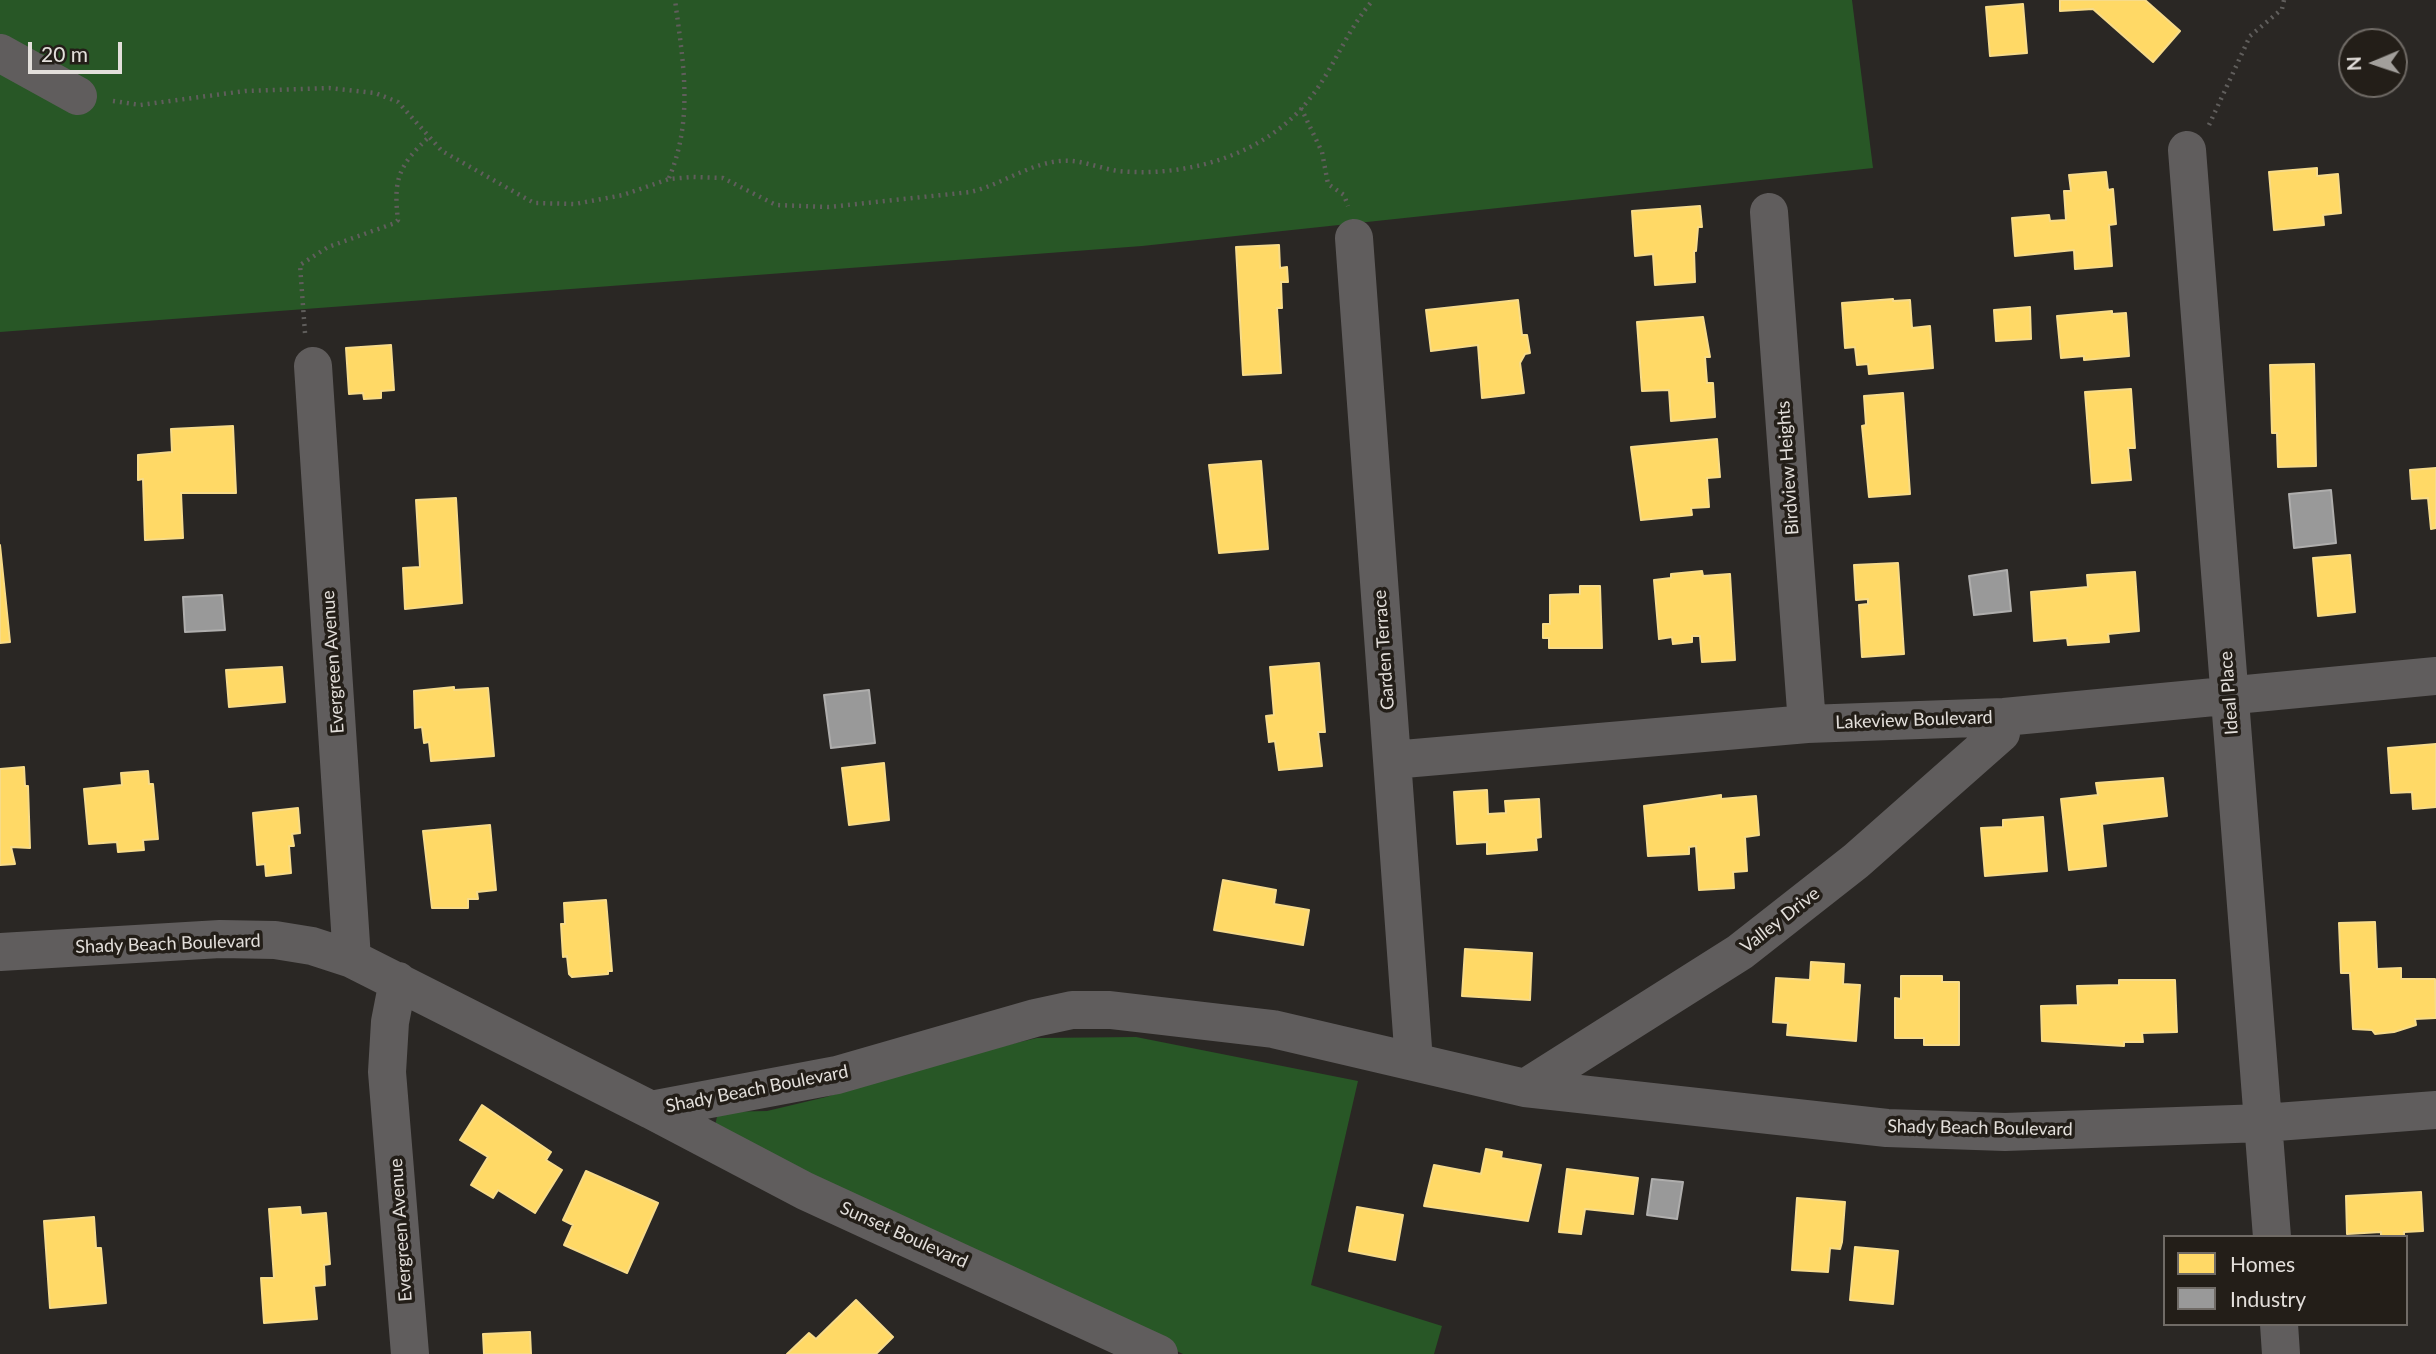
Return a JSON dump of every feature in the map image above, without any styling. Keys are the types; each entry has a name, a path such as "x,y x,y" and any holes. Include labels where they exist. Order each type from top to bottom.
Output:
{"street":[{"path":"0,53 78,96"},
{"name":"Ideal Place","path":"2187,149 2272,1235"},
{"name":"Birdview Heights","path":"1769,212 1807,724"},
{"name":"Garden Terrace","path":"1354,238 1414,1062"},
{"name":"Evergreen Avenue","path":"313,366 352,959"},
{"name":"Lakeview Boulevard","path":"1392,760 1807,724 2004,717 2436,676"},
{"name":"Valley Drive","path":"1525,1088 1740,952 1856,861 2001,733 2004,717"},
{"name":"Shady Beach Boulevard","path":"0,952 220,939 275,940 312,946 352,959 398,981 651,1110 837,1075 971,1035 1072,1010 1111,1010 1273,1029 1525,1088 1888,1128 2005,1132 2263,1123 2436,1110"},
{"name":"Evergreen Avenue","path":"398,981 390,1022 387,1072 410,1354"},
{"name":"Sunset Boulevard","path":"651,1110 806,1191 1159,1354"},
{"path":"2278,1326 2281,1354"}],"path":[{"path":"669,179 686,118 686,74 675,0"},
{"path":"78,96 140,105 245,91 329,88 364,92 398,102 442,151 534,203 575,204 623,195 669,179 723,178 776,205 829,207 970,192 989,188 1036,166 1057,161 1071,160 1114,170 1149,174 1242,153 1266,140 1324,83 1354,22 1373,0"},
{"path":"2187,149 2202,136 2217,112 2250,36 2282,9 2284,0"},
{"path":"1301,108 1322,152 1328,184 1344,195 1354,238"},
{"path":"313,366 303,321 300,265 328,247 395,223 398,220 396,184 400,170 409,156 429,137"}],"green space":[{"path":"0,0 1852,0 1873,168 1142,246 0,332"},
{"path":"1136,1037 1358,1081 1311,1285 1442,1326 1434,1354 1183,1354 713,1135 718,1112 767,1111 826,1097 948,1059 1037,1038"}],"building: Homes":[{"path":"2060,0 2145,0 2180,31 2153,62 2093,9 2060,11"},
{"path":"2023,4 2027,53 1990,56 1986,7"},
{"path":"2317,168 2317,176 2338,174 2341,213 2323,215 2324,225 2274,230 2269,172"},
{"path":"2106,172 2108,190 2113,189 2116,224 2109,225 2112,266 2075,269 2074,250 2015,256 2012,218 2049,215 2050,221 2066,220 2064,191 2071,191 2069,175"},
{"path":"1700,206 1702,227 1698,227 1694,251 1695,282 1655,285 1653,254 1635,256 1632,211"},
{"path":"1279,245 1280,268 1287,267 1288,282 1281,282 1282,308 1277,308 1281,373 1243,375 1236,247"},
{"path":"1518,300 1522,335 1527,335 1530,353 1525,354 1520,363 1524,393 1482,398 1478,345 1431,351 1426,310"},
{"path":"1910,300 1912,328 1930,326 1933,368 1869,374 1868,364 1857,365 1855,347 1845,348 1842,303"},
{"path":"2030,307 2031,339 1996,341 1994,310"},
{"path":"2112,311 2112,314 2126,313 2129,356 2084,360 2084,356 2061,358 2057,316"},
{"path":"1703,317 1710,357 1705,357 1707,383 1713,383 1715,417 1671,421 1669,390 1642,391 1637,322"},
{"path":"391,345 394,390 381,391 381,398 364,399 363,393 349,394 346,348"},
{"path":"2314,364 2316,466 2278,467 2277,433 2272,433 2270,365"},
{"path":"2131,389 2135,448 2128,448 2131,480 2092,483 2085,392"},
{"path":"1903,393 1910,494 1869,497 1862,426 1866,425 1864,396"},
{"path":"233,426 236,493 181,493 183,538 145,540 143,479 138,480 138,455 172,452 171,429"},
{"path":"1717,439 1720,477 1707,478 1709,507 1691,508 1692,515 1641,520 1631,447"},
{"path":"1261,461 1268,549 1219,553 1209,465"},
{"path":"2436,468 2436,528 2431,529 2428,498 2412,499 2410,470"},
{"path":"456,498 462,603 405,609 403,568 420,567 416,500"},
{"path":"0,545 10,642 0,643"},
{"path":"2350,555 2355,612 2318,616 2313,558"},
{"path":"1898,563 1904,654 1862,657 1859,605 1868,604 1868,599 1856,600 1854,565"},
{"path":"1702,571 1703,576 1730,574 1735,660 1702,662 1700,636 1692,636 1692,642 1673,644 1672,637 1659,639 1654,580 1671,578 1671,574"},
{"path":"2135,572 2139,631 2108,634 2109,642 2068,645 2067,638 2034,641 2031,592 2088,587 2087,575"},
{"path":"1580,586 1600,586 1602,648 1549,648 1549,638 1543,638 1543,624 1550,624 1550,595 1580,594"},
{"path":"1319,663 1325,732 1318,732 1322,766 1279,770 1275,741 1269,742 1266,716 1274,715 1270,667"},
{"path":"282,667 285,702 229,707 226,670"},
{"path":"454,687 454,690 488,688 494,756 431,761 429,742 424,743 422,727 415,728 414,691"},
{"path":"2436,744 2436,807 2413,809 2412,792 2391,793 2388,748"},
{"path":"884,763 889,820 849,825 842,768"},
{"path":"24,767 25,786 28,786 30,848 11,847 15,864 0,865 0,769"},
{"path":"148,771 149,784 153,784 158,839 143,840 144,850 118,852 117,842 89,844 84,789 122,785 121,773"},
{"path":"2163,778 2167,816 2102,824 2106,866 2069,870 2061,799 2098,795 2096,783"},
{"path":"1487,790 1488,814 1506,813 1505,801 1539,799 1541,837 1536,838 1537,850 1487,854 1487,842 1457,844 1454,792"},
{"path":"1721,795 1721,799 1756,796 1759,835 1745,837 1747,871 1733,872 1734,888 1699,890 1696,846 1689,847 1689,854 1648,856 1644,806"},
{"path":"298,808 300,833 292,834 294,846 289,846 291,873 266,876 265,864 257,865 253,813"},
{"path":"2043,817 2047,871 1985,876 1981,828 2003,827 2003,820"},
{"path":"490,825 496,890 477,892 478,899 468,899 468,908 432,908 423,831"},
{"path":"1223,880 1276,890 1274,904 1309,910 1303,945 1214,930"},
{"path":"606,900 612,971 608,971 608,974 572,977 569,974 567,956 563,957 561,924 565,924 564,903"},
{"path":"2375,922 2377,969 2401,968 2401,979 2435,979 2436,1018 2415,1019 2416,1025 2394,1032 2375,1034 2372,1030 2353,1029 2350,973 2341,973 2339,923"},
{"path":"1465,949 1532,953 1530,1000 1462,996"},
{"path":"1811,962 1844,964 1843,984 1860,985 1856,1041 1787,1035 1788,1023 1773,1022 1776,978 1810,980"},
{"path":"1901,976 1942,976 1942,982 1959,982 1959,1045 1924,1045 1924,1038 1895,1038 1895,998 1901,999"},
{"path":"2119,980 2175,980 2177,1032 2142,1033 2143,1042 2124,1042 2124,1046 2042,1041 2041,1006 2078,1005 2077,986 2119,985"},
{"path":"482,1105 551,1152 546,1160 562,1170 535,1213 498,1190 493,1198 471,1185 488,1157 460,1140"},
{"path":"1486,1149 1502,1152 1501,1158 1541,1165 1528,1221 1424,1206 1434,1165 1481,1174"},
{"path":"1567,1169 1638,1178 1633,1214 1585,1209 1581,1234 1559,1232"},
{"path":"586,1171 658,1203 627,1273 564,1245 573,1225 563,1220"},
{"path":"2421,1192 2423,1231 2404,1232 2404,1235 2381,1235 2381,1232 2347,1234 2346,1196"},
{"path":"1797,1198 1845,1202 1842,1242 1840,1249 1830,1248 1828,1272 1792,1270"},
{"path":"300,1207 301,1215 326,1213 330,1264 324,1265 325,1285 314,1286 317,1319 264,1323 261,1278 274,1278 269,1209"},
{"path":"1357,1207 1403,1215 1395,1260 1349,1251"},
{"path":"94,1217 96,1248 101,1248 106,1303 50,1308 44,1221"},
{"path":"1855,1247 1898,1251 1893,1304 1850,1300"},
{"path":"856,1300 893,1337 876,1354 787,1354 809,1333 816,1339"},
{"path":"530,1332 531,1354 484,1354 483,1334"}],"building: Industry":[{"path":"2331,490 2336,543 2294,548 2289,494"},
{"path":"2007,570 2011,611 1974,615 1969,576"},
{"path":"222,595 225,630 185,632 183,597"},
{"path":"869,690 875,743 831,748 824,695"},
{"path":"1652,1179 1683,1182 1677,1219 1647,1215"}]}
